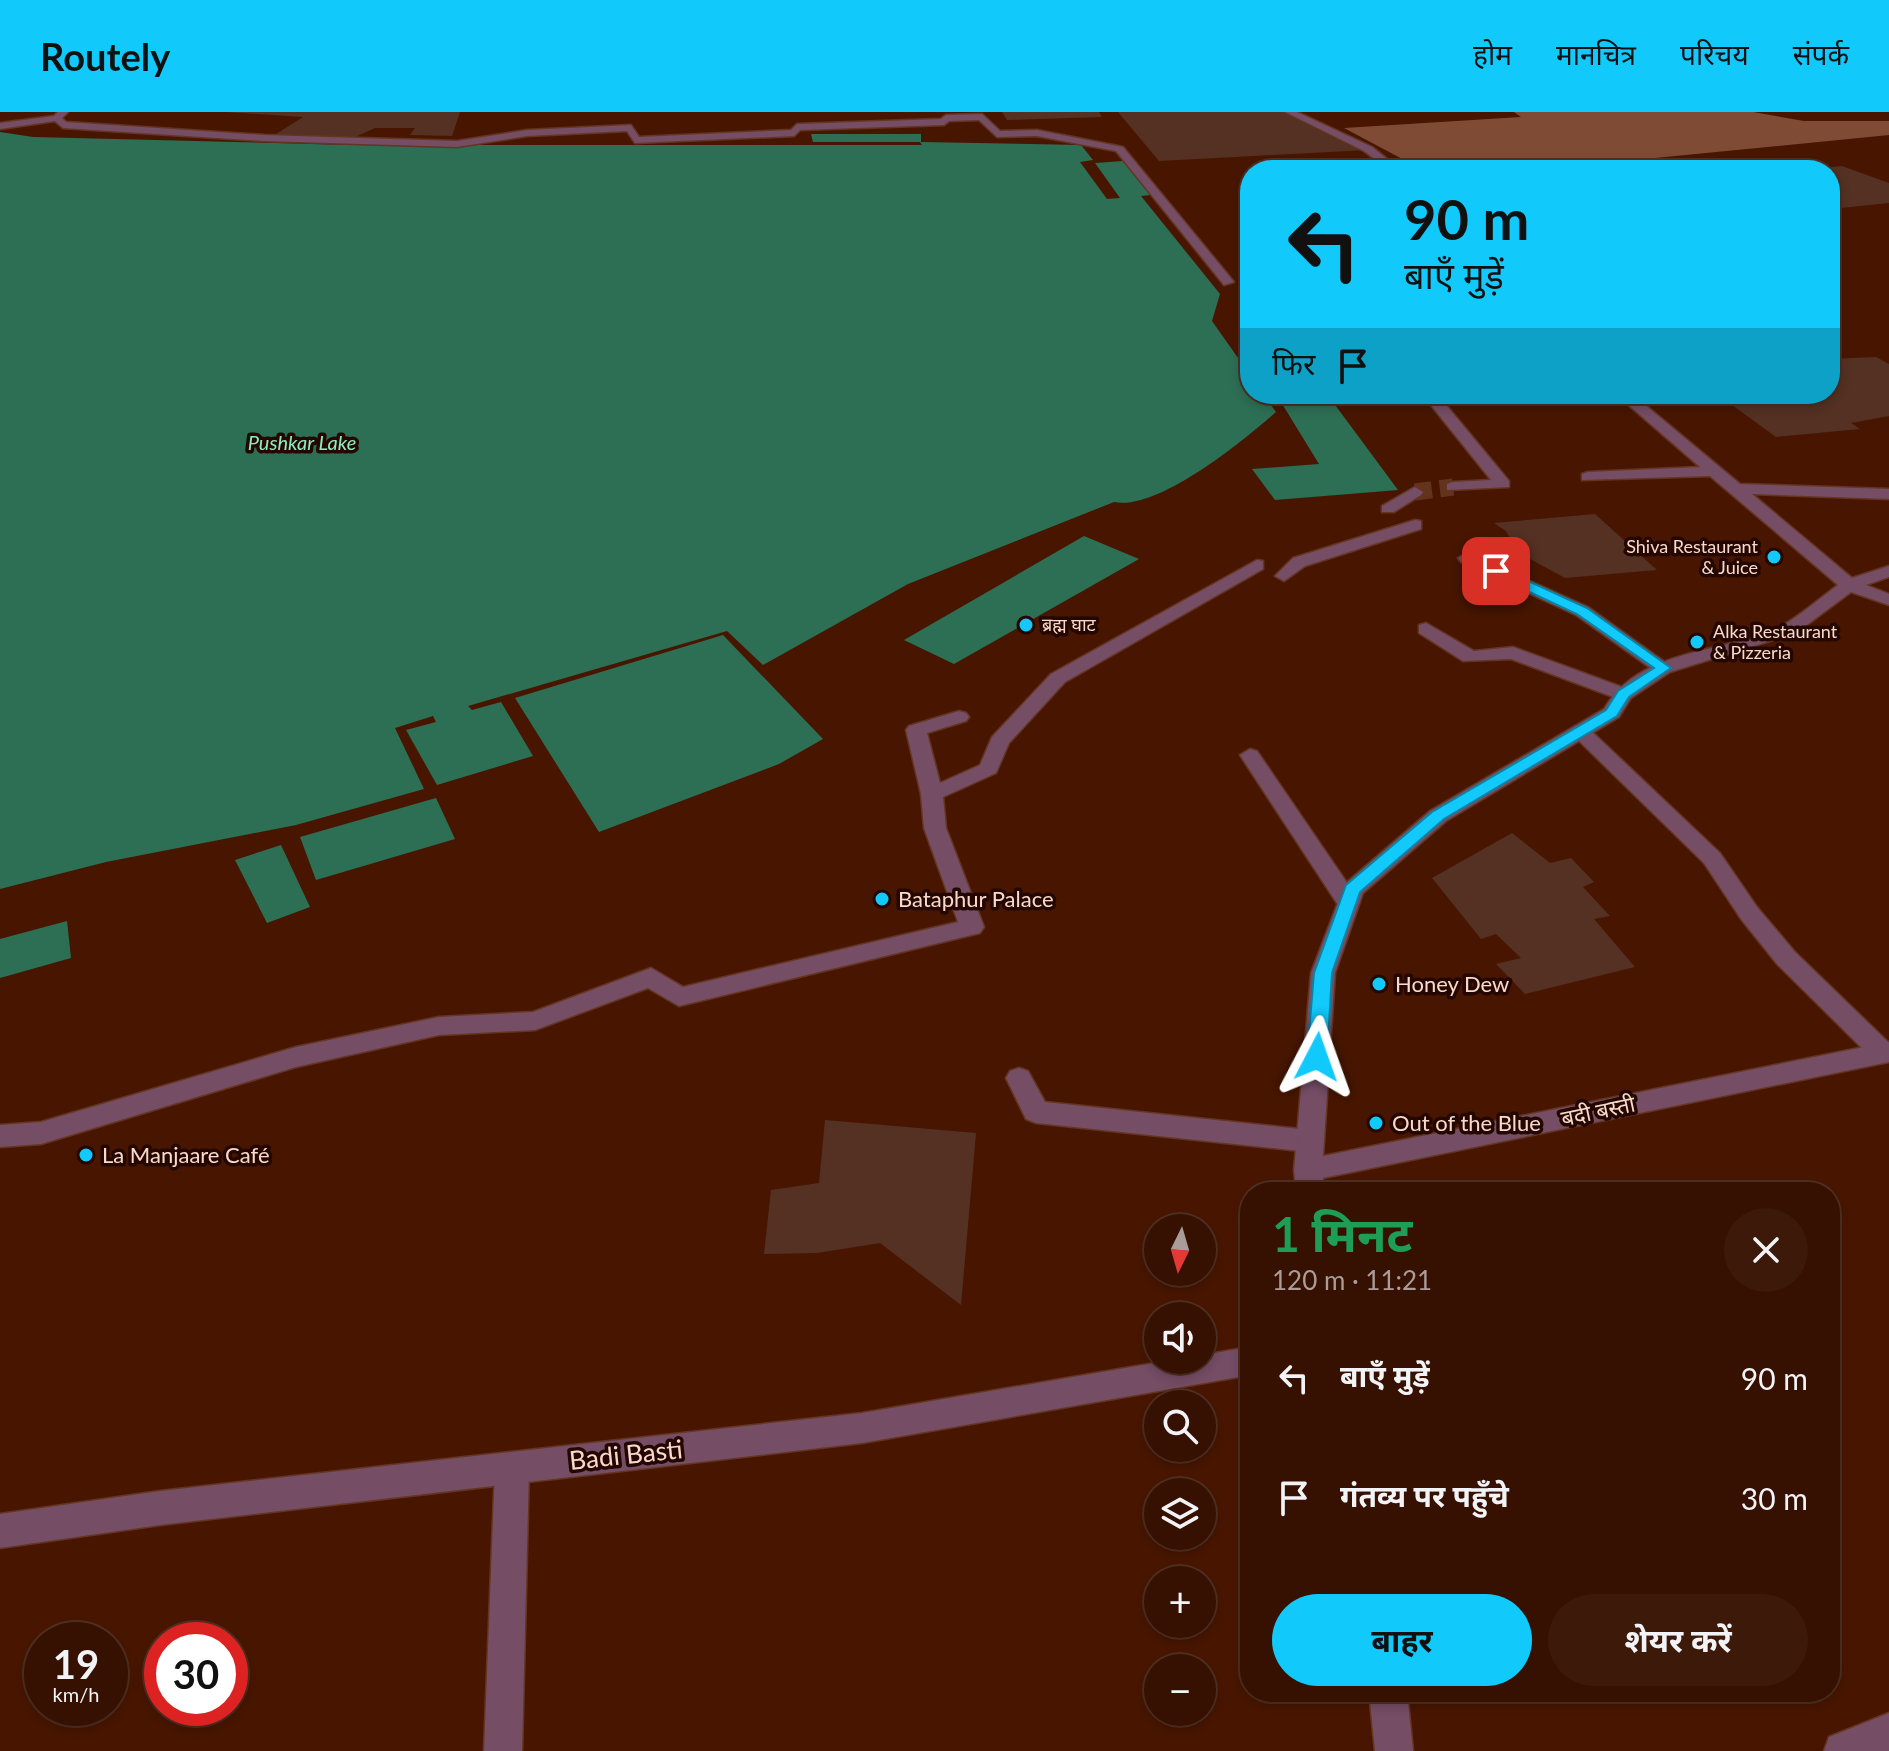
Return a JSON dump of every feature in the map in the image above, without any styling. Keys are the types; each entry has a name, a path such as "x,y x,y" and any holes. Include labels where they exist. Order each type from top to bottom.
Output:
{"street":[{"path":"1290,112 1368,149 1383,160"},
{"path":"0,126 60,115 63,125 264,138 457,144 527,133 631,128 635,140 794,133 797,127 944,122 946,118 982,117 997,134 1037,133 1119,149 1228,282"},
{"path":"1437,404 1503,484 1453,487"},
{"path":"1635,404 1849,585 1889,600"},
{"path":"1588,477 1714,471"},
{"path":"1736,489 1889,494"},
{"path":"1388,509 1415,492"},
{"path":"1284,576 1299,562 1415,525"},
{"path":"1467,558 1582,611 1663,668"},
{"path":"932,794 989,769 999,741 1058,678 1257,565"},
{"path":"1309,1181 1323,973 1353,889 1438,816 1612,713 1623,694 1663,668 1789,629 1849,585 1889,571"},
{"path":"1426,629 1470,657 1513,653 1623,694"},
{"path":"0,1136 41,1133 296,1057 425,1029 535,1021 651,977 679,997 972,927 935,828 932,794 916,730 959,717"},
{"path":"1580,731 1712,858 1749,913 1786,958 1886,1052"},
{"path":"1250,755 1348,902"},
{"name":"बदी बस्ती","path":"1309,1181 1886,1052"},
{"path":"1019,1078 1036,1112 1310,1141"},
{"name":"Badi Basti","path":"0,1531 160,1508 862,1428 1240,1363"},
{"path":"503,1751 512,1468"},
{"path":"1389,1702 1394,1751"},
{"path":"1843,1751 1889,1732"}],"shaded area":[{"path":"225,112 460,112 452,136 410,135 415,128 375,128 351,139 273,136 303,117"},
{"path":"1002,112 1099,112 1102,117 1007,120"},
{"path":"1118,112 1298,112 1367,150 1159,161"},
{"path":"1514,112 1753,112 1804,121 1889,121 1889,135 1635,160 1404,160 1344,128 1521,117"},
{"path":"1840,166 1889,183 1889,203 1840,208"},
{"path":"1876,357 1889,364 1889,416 1851,423 1860,429 1776,437 1731,404 1840,404 1840,359"},
{"path":"1595,514 1657,570 1565,578 1517,552 1506,531 1494,523"},
{"path":"1512,833 1550,863 1571,858 1594,882 1583,887 1610,916 1594,919 1635,967 1525,994 1496,964 1521,958 1496,934 1481,939 1432,878"},
{"path":"825,1120 976,1133 961,1305 880,1243 817,1253 764,1254 771,1190 819,1183"}],"water":[{"name":"Pushkar Lake","path":"0,132 33,137 352,145 922,145 920,142 813,142 811,134 921,134 921,142 1081,145 1093,160 1080,162 1107,199 1120,198 1095,163 1123,161 1151,195 1141,196 1220,294 1212,321 1240,361 1240,404 1270,404 1276,412 1222,456 1176,485 1132,502 1114,502 908,584 763,665 727,631 468,706 472,710 501,702 533,756 437,785 406,730 436,722 433,716 395,728 424,789 296,825 106,862 0,889"},
{"path":"1282,404 1334,404 1398,490 1275,500 1252,469 1319,464"},
{"path":"1084,536 1139,559 954,664 904,640"},
{"path":"723,635 823,739 779,764 599,832 515,698"},
{"path":"436,798 455,839 316,880 300,837"},
{"path":"281,845 310,907 267,923 235,860"},
{"path":"67,921 71,958 0,978 0,939"}],"tunnel":[{"path":"1415,492 1453,487"}],"place":[{"name":"Shiva Restaurant & Juice","path":"1774,557"},
{"name":"ब्रह्म घाट","path":"1026,625"},
{"name":"Alka Restaurant & Pizzeria","path":"1697,642"},
{"name":"Bataphur Palace","path":"882,899"},
{"name":"Honey Dew","path":"1379,984"},
{"name":"Out of the Blue","path":"1376,1123"},
{"name":"La Manjaare Café","path":"86,1155"}],"route":[{"path":"1317,1057 1323,973 1353,889 1438,816 1612,713 1623,694 1663,668 1582,611 1496,571"}]}
